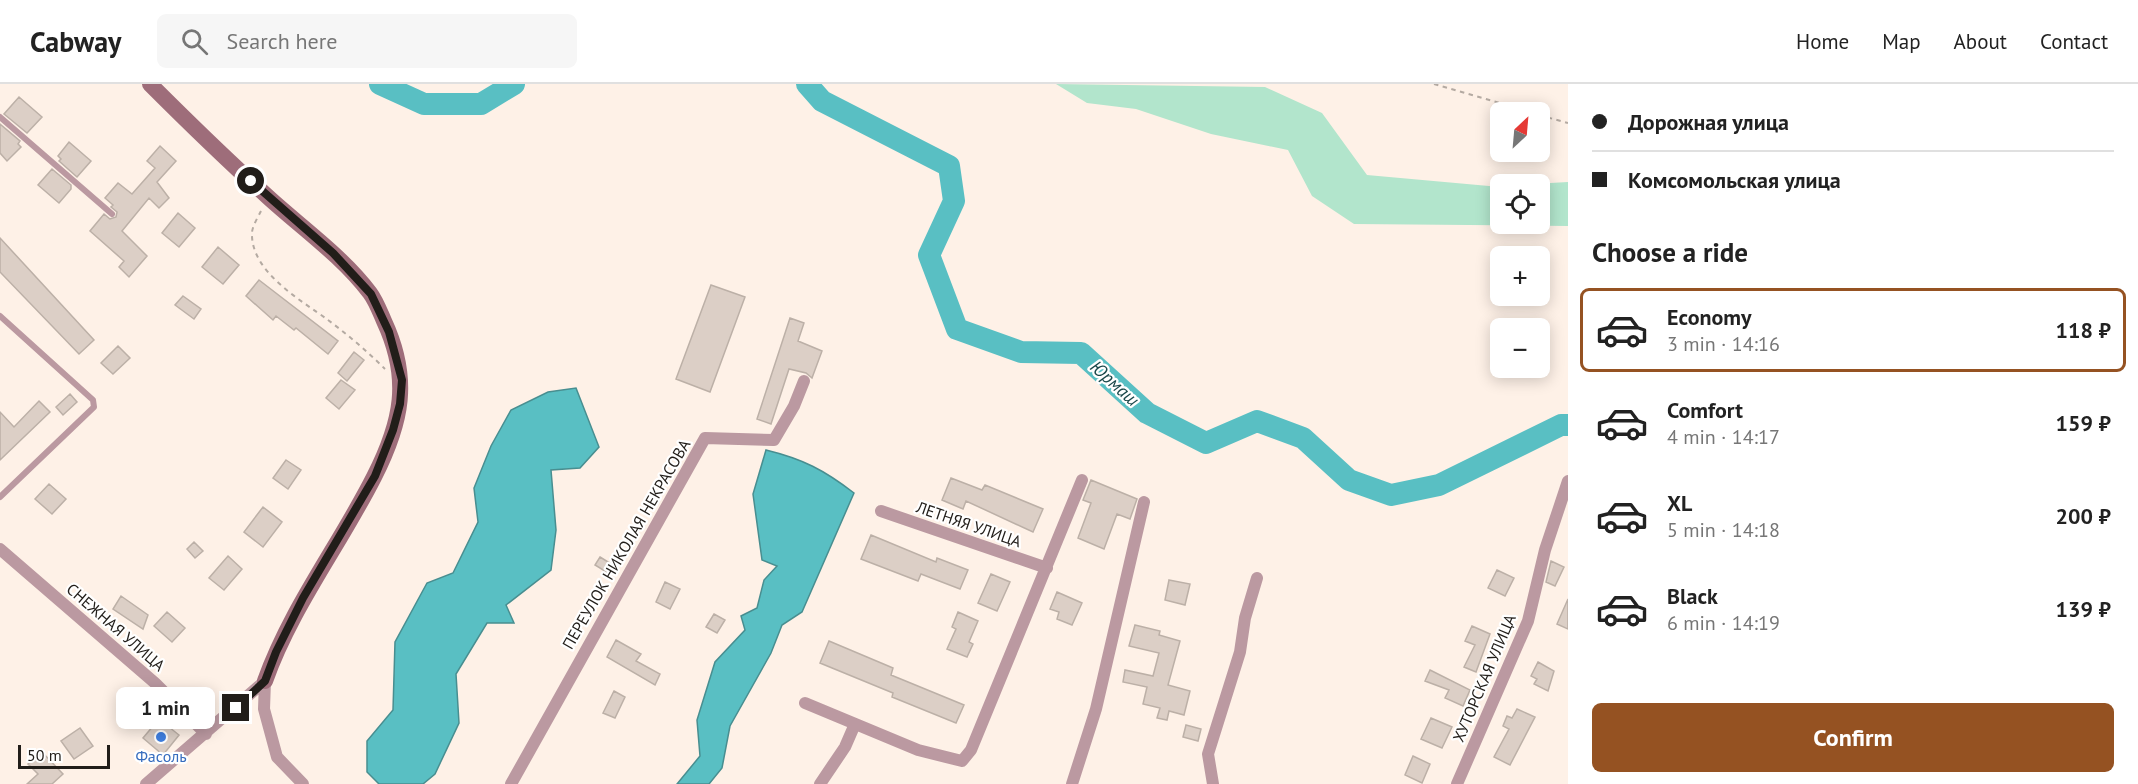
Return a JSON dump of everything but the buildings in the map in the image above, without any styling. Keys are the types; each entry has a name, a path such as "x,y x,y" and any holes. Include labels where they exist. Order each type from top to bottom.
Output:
{"street":[{"path":"150,84 268,197 333,253 371,294 389,332 399,361 401,390 393,430 375,476 303,598 276,652 265,681 264,709 277,757 303,784"},
{"name":"ПЕРЕУЛОК НИКОЛАЯ НЕКРАСОВА","path":"511,784 705,438 774,440 794,406 804,381"},
{"path":"805,703 918,750 962,761 971,750 1082,480"},
{"name":"ХУТОРСКАЯ УЛИЦА","path":"1457,784 1528,621 1545,550 1568,481"},
{"path":"1072,784 1096,709 1144,502"},
{"name":"ЛЕТНЯЯ УЛИЦА","path":"881,511 1047,568"},
{"name":"СНЕЖНАЯ УЛИЦА","path":"0,549 155,683 206,734"},
{"path":"1213,784 1208,754 1240,652 1245,618 1257,578"},
{"path":"146,784 265,681"},
{"path":"820,784 845,747 855,724"}],"lane":[{"path":"0,117 112,214"},
{"path":"0,316 93,400 94,407 0,497"}],"path":[{"path":"1434,84 1496,102"},
{"path":"1550,118 1568,123"},
{"path":"268,197 252,230 254,246 265,267 283,289 369,352 401,390"}],"green space":[{"path":"1056,84 1265,87 1322,113 1367,175 1490,186 1490,225 1354,224 1312,196 1288,150 1211,134 1136,109 1087,103"},
{"path":"1568,182 1568,226 1550,226 1550,183"}],"water":[{"path":"576,388 599,447 580,468 551,470 556,530 551,570 506,605 514,623 487,623 456,674 459,723 435,774 423,784 379,784 367,772 367,741 393,710 395,642 427,583 453,573 478,522 474,488 491,446 511,410 548,392"},
{"path":"766,450 813,466 854,493 802,612 782,625 771,653 730,726 722,768 709,784 677,784 700,756 697,720 715,662 745,630 741,616 757,608 764,580 777,566 762,560 753,494"}],"waterway":[{"name":"Юрмаш","path":"380,84 424,104 481,104 514,84"},
{"name":"Юрмаш","path":"807,84 822,101 949,166 954,201 929,255 957,329 1021,352 1081,353 1147,413 1206,443 1257,421 1303,438 1349,480 1391,495 1439,485 1561,425 1568,425"}],"place":[{"name":"Фасоль","path":"161,737"}],"route":[{"path":"236,708 265,681 276,652 303,598 375,476 393,430 400,404 402,380 399,361 389,332 371,294 333,253 251,181"}]}
